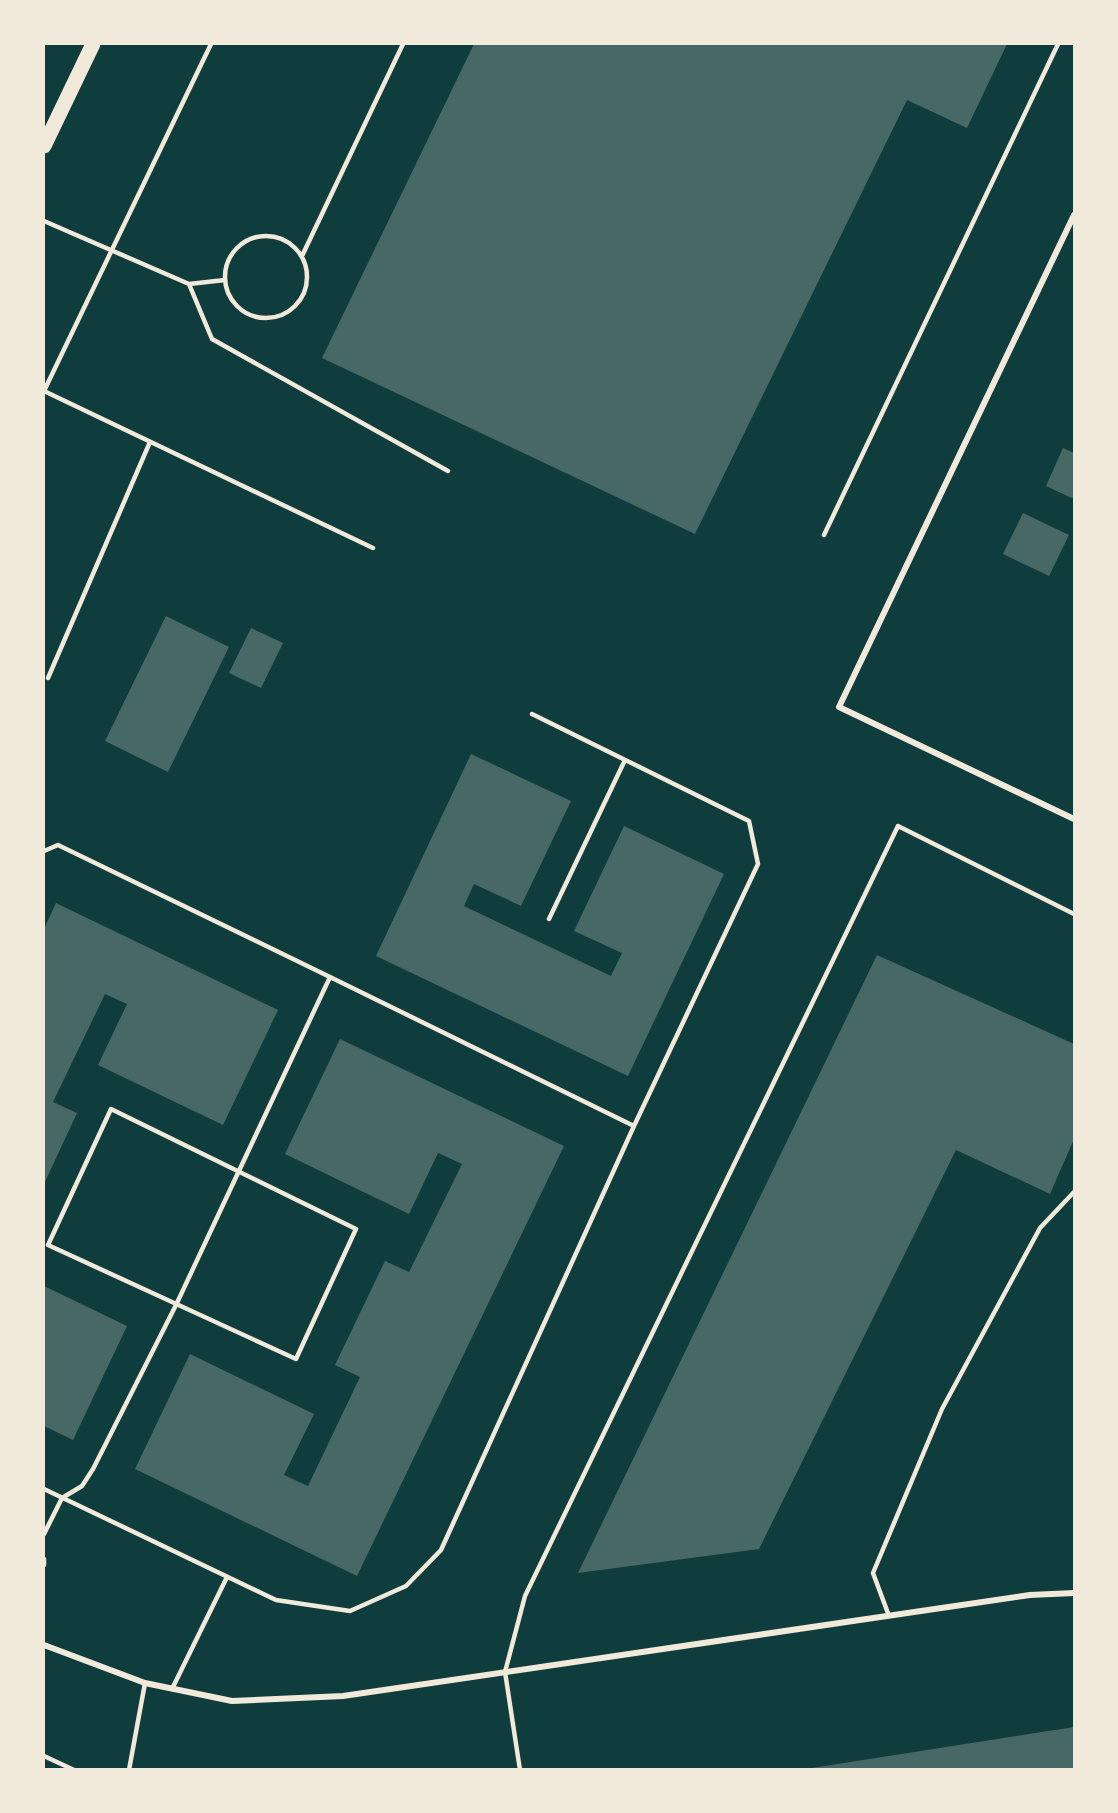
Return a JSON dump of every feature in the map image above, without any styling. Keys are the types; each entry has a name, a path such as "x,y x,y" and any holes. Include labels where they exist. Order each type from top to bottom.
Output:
{"main road":[{"path":"44,146 93,44"}],"street":[{"path":"1074,215 839,707 1074,819"},
{"path":"44,1645 145,1683 232,1701 343,1696 1030,1595 1074,1593"},
{"path":"44,1640 54,1647"}],"lane":[{"path":"211,44 44,391 373,548"},
{"path":"302,256 403,44"},
{"path":"824,535 1058,44"},
{"path":"44,221 189,285 225,280"},
{"path":"271,236 285,240 302,256 307,271 307,284 295,307 284,315 265,318 246,313 235,304 228,292 225,280 227,264 234,252 244,242 257,237 271,236"},
{"path":"189,285 212,339 448,471"},
{"path":"48,678 150,442"},
{"path":"44,1489 276,1600 350,1611 406,1586 441,1550 634,1126 758,864 749,821 532,714"},
{"path":"549,919 625,760"},
{"path":"520,1770 505,1672 525,1596 898,826 1074,914"},
{"path":"44,850 58,845 634,1126"},
{"path":"44,1534 62,1498 82,1486 93,1469 176,1305 330,976"},
{"path":"111,1109 356,1229 296,1359 176,1305 48,1245 111,1109"},
{"path":"888,1616 873,1573 942,1409 1040,1228 1074,1192"},
{"path":"44,1558 44,1565"},
{"path":"172,1689 227,1577"},
{"path":"129,1770 145,1683"},
{"path":"44,1756 74,1770"}],"building":[{"path":"474,44 1007,44 967,128 907,100 695,534 322,358"},
{"path":"1063,448 1074,453 1074,499 1046,486"},
{"path":"1023,513 1069,535 1049,576 1003,554"},
{"path":"166,616 229,647 168,772 105,741"},
{"path":"251,628 283,643 261,688 229,673"},
{"path":"471,754 571,801 521,906 474,884 464,906 611,976 622,953 574,931 624,826 724,874 628,1076 376,956"},
{"path":"56,903 278,1010 223,1125 98,1065 127,1004 105,994 53,1102 77,1113 44,1184 44,929"},
{"path":"877,955 1074,1044 1074,1139 1050,1194 956,1150 759,1549 578,1573"},
{"path":"340,1039 564,1146 357,1576 135,1469 190,1354 314,1414 284,1475 308,1486 360,1377 335,1365 385,1261 409,1272 462,1164 438,1153 409,1214 285,1154"},
{"path":"44,1286 127,1326 73,1440 44,1426"},
{"path":"1074,1727 1074,1770 812,1770 812,1768"}]}
